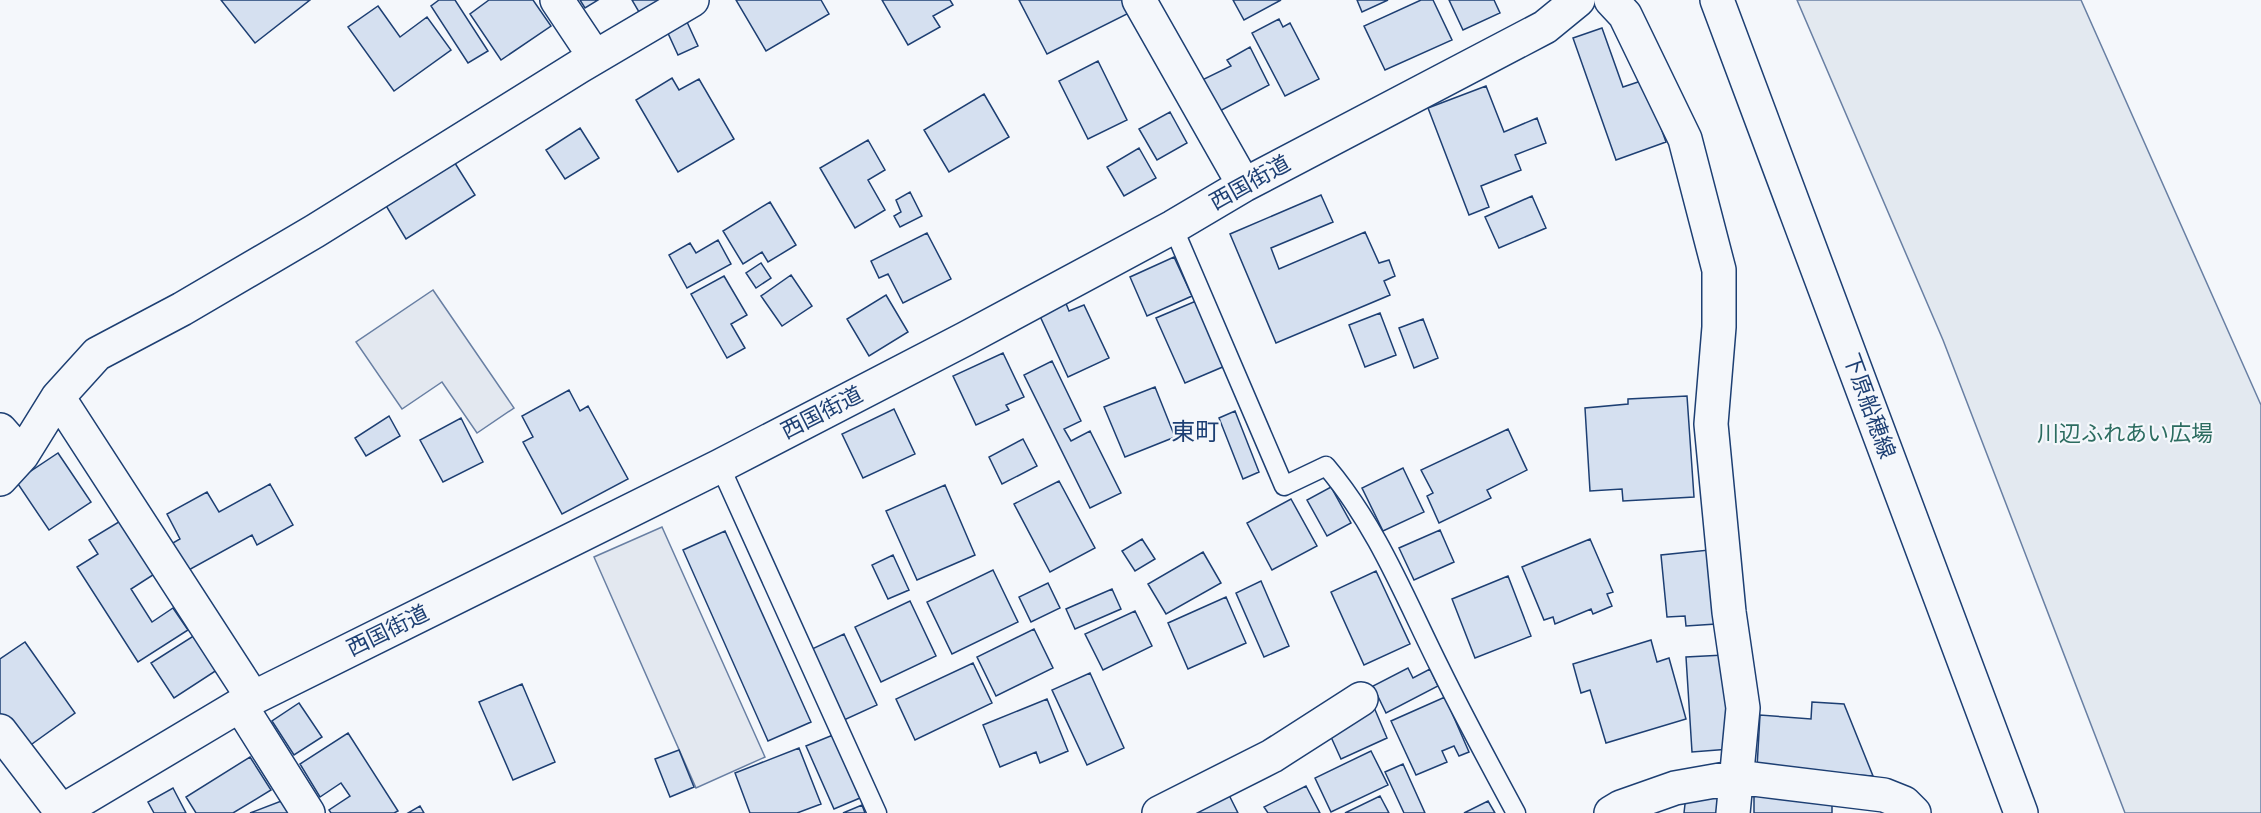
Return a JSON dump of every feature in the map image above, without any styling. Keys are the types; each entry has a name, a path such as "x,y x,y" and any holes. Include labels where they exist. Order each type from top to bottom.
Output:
{"street":[{"path":"557,0 595,57"},
{"path":"0,479 22,455 58,397 97,354 182,309 315,231 595,57 692,0"},
{"path":"1138,0 1244,185"},
{"name":"西国街道","path":"60,812 246,702 720,466 965,339 1173,227 1244,185 1545,27 1578,0"},
{"path":"1611,0 1625,15 1685,139 1719,270 1719,327 1711,424 1729,612 1743,708 1733,813"},
{"name":"下原船穂線","path":"1717,0 2020,813"},
{"path":"58,397 246,702 308,813"},
{"path":"0,430 22,455"},
{"path":"1159,813 1272,756 1361,699"},
{"path":"0,732 60,812"},
{"path":"1611,813 1675,788 1737,777 1884,795 1904,803 1914,813"}],"lane":[{"path":"1173,227 1284,486 1326,466 1346,489 1379,542 1440,669 1515,813"},
{"path":"720,466 877,813"}],"green space":[{"name":"川辺ふれあい広場","path":"1797,0 2081,0 2261,405 2261,813 2125,813 1943,340"}],"shaded area":[{"path":"433,290 514,408 477,433 442,382 402,409 356,342"},
{"path":"662,527 765,757 696,788 594,557"}],"building":[{"path":"221,0 310,0 255,43"},
{"path":"439,0 455,0 488,51 468,63 431,6"},
{"path":"489,0 533,0 551,26 501,60 470,14"},
{"path":"580,0 598,0 585,8"},
{"path":"632,0 658,0 659,1 639,12"},
{"path":"736,0 821,0 829,14 766,51"},
{"path":"882,0 950,0 953,5 933,16 940,27 908,45"},
{"path":"1019,0 1127,0 1133,11 1047,54"},
{"path":"1233,0 1281,0 1244,20"},
{"path":"1357,0 1388,0 1362,12"},
{"path":"1421,0 1433,0 1452,40 1385,70 1364,26"},
{"path":"1449,0 1494,0 1500,13 1463,30"},
{"path":"378,6 400,37 427,17 451,50 394,91 348,27"},
{"path":"1279,19 1283,27 1290,23 1319,79 1285,96 1252,33"},
{"path":"687,22 698,46 678,55 667,31"},
{"path":"1602,28 1623,87 1644,80 1666,142 1616,160 1573,38"},
{"path":"1250,47 1269,85 1216,113 1200,81 1231,66 1227,60"},
{"path":"1098,61 1127,120 1088,139 1059,81"},
{"path":"672,78 679,90 699,79 734,139 678,172 636,100"},
{"path":"1486,86 1504,132 1537,118 1546,143 1515,155 1521,170 1481,186 1489,207 1469,215 1428,108"},
{"path":"984,94 1009,137 949,172 924,130"},
{"path":"1170,112 1187,143 1157,160 1139,129"},
{"path":"580,128 599,158 565,179 546,150"},
{"path":"868,140 885,170 868,180 885,210 855,228 820,168"},
{"path":"1139,148 1156,178 1124,196 1107,167"},
{"path":"453,160 475,195 406,239 385,204"},
{"path":"910,192 922,216 900,227 894,216 901,212 896,200"},
{"path":"1321,195 1333,222 1271,248 1279,269 1365,232 1379,263 1389,260 1395,276 1384,281 1390,295 1276,343 1230,234"},
{"path":"1532,196 1546,228 1499,248 1485,217"},
{"path":"770,202 796,245 768,262 762,252 743,264 723,231"},
{"path":"927,233 951,279 903,303 888,274 879,278 871,261"},
{"path":"718,240 731,264 687,288 669,255 690,243 696,253"},
{"path":"1174,257 1192,296 1147,316 1130,277"},
{"path":"761,263 771,278 756,288 746,273"},
{"path":"791,275 812,306 782,326 761,296"},
{"path":"724,276 747,315 731,324 745,348 727,358 691,294"},
{"path":"886,295 908,332 869,356 847,319"},
{"path":"1065,301 1069,311 1084,305 1109,358 1068,377 1039,314"},
{"path":"1196,301 1225,366 1185,383 1156,318"},
{"path":"1380,313 1396,355 1365,367 1349,325"},
{"path":"1423,319 1438,358 1414,368 1399,328"},
{"path":"1003,353 1024,397 1006,405 1009,410 976,425 953,376"},
{"path":"1052,361 1081,421 1064,429 1071,441 1090,431 1121,493 1090,508 1024,375"},
{"path":"1155,387 1175,437 1125,457 1104,407"},
{"path":"569,390 580,411 588,406 628,479 562,514 523,442 533,437 522,416"},
{"path":"1687,396 1694,497 1623,501 1622,489 1590,491 1585,408 1628,404 1628,399"},
{"path":"894,409 915,454 863,478 842,434"},
{"path":"1235,411 1259,472 1243,479 1219,418"},
{"path":"389,416 400,436 366,456 355,438"},
{"path":"461,418 483,462 443,482 420,440"},
{"path":"1508,429 1527,470 1487,490 1491,498 1439,523 1427,496 1433,493 1421,470"},
{"path":"1023,439 1037,466 1002,484 989,457"},
{"path":"58,453 91,502 49,530 16,481"},
{"path":"1403,468 1424,512 1383,531 1362,488"},
{"path":"1059,481 1095,548 1050,572 1014,504"},
{"path":"270,484 293,525 257,545 252,535 187,571 171,544 180,539 167,514 207,492 219,512"},
{"path":"945,485 975,555 917,580 886,511"},
{"path":"1331,487 1351,523 1327,536 1307,500"},
{"path":"1291,499 1317,546 1272,570 1247,523"},
{"path":"122,520 156,573 131,589 152,622 173,608 188,630 138,662 77,567 98,554 89,540"},
{"path":"1440,530 1454,562 1414,580 1399,548"},
{"path":"725,531 811,722 768,741 683,550"},
{"path":"1142,539 1155,559 1135,571 1122,551"},
{"path":"1590,539 1613,592 1607,594 1612,606 1593,614 1591,609 1555,624 1553,617 1544,620 1522,567"},
{"path":"1709,550 1716,624 1686,626 1685,616 1667,617 1661,555"},
{"path":"1203,552 1221,583 1166,614 1148,584"},
{"path":"893,555 909,590 888,599 872,565"},
{"path":"993,570 1018,622 952,654 927,602"},
{"path":"1376,571 1410,644 1364,665 1331,592"},
{"path":"1508,576 1531,636 1475,658 1452,599"},
{"path":"1261,581 1289,646 1264,657 1236,593"},
{"path":"1048,583 1060,608 1031,622 1019,597"},
{"path":"1112,589 1121,609 1075,629 1066,609"},
{"path":"1226,597 1246,643 1188,669 1168,623"},
{"path":"910,601 936,656 881,682 855,627"},
{"path":"1135,611 1152,646 1103,670 1085,634"},
{"path":"1034,629 1053,668 996,696 977,657"},
{"path":"844,634 877,705 844,720 812,649"},
{"path":"195,635 217,670 174,698 151,663"},
{"path":"1651,640 1657,662 1669,658 1686,719 1606,743 1590,690 1581,693 1573,664"},
{"path":"25,642 75,713 25,749 0,713 0,659"},
{"path":"1724,655 1730,749 1692,752 1686,657"},
{"path":"973,663 992,703 915,740 896,699"},
{"path":"1408,668 1413,678 1430,669 1438,686 1386,713 1373,686"},
{"path":"1090,673 1124,748 1087,765 1052,690"},
{"path":"522,684 555,762 513,780 479,702"},
{"path":"1445,697 1469,752 1459,756 1454,746 1442,751 1447,762 1416,775 1391,721"},
{"path":"1047,699 1068,751 1040,763 1036,752 1000,767 983,725"},
{"path":"1812,702 1844,704 1873,776 1757,768 1760,715 1811,719"},
{"path":"299,703 322,737 294,755 272,721"},
{"path":"1373,705 1387,738 1341,759 1326,726"},
{"path":"348,733 398,811 394,813 331,813 329,810 350,796 341,783 320,797 300,764"},
{"path":"833,735 860,798 834,809 806,746"},
{"path":"799,748 821,804 797,813 750,813 735,773"},
{"path":"679,750 694,787 670,797 655,759"},
{"path":"1371,751 1388,785 1331,812 1315,778"},
{"path":"250,757 271,790 233,813 196,813 186,797"},
{"path":"1403,764 1425,813 1404,813 1385,772"},
{"path":"1306,786 1320,813 1268,813 1264,807"},
{"path":"173,788 186,813 154,813 148,802"},
{"path":"1227,791 1238,813 1183,813"},
{"path":"1754,793 1832,794 1832,813 1754,813"},
{"path":"1686,795 1719,799 1717,813 1684,813"},
{"path":"1380,796 1389,813 1345,813"},
{"path":"284,800 289,813 250,813"},
{"path":"1488,801 1495,813 1464,813"},
{"path":"862,805 865,813 843,813"},
{"path":"420,806 424,813 408,813"}],"district":[{"name":"東町","path":"1195,433"}]}
